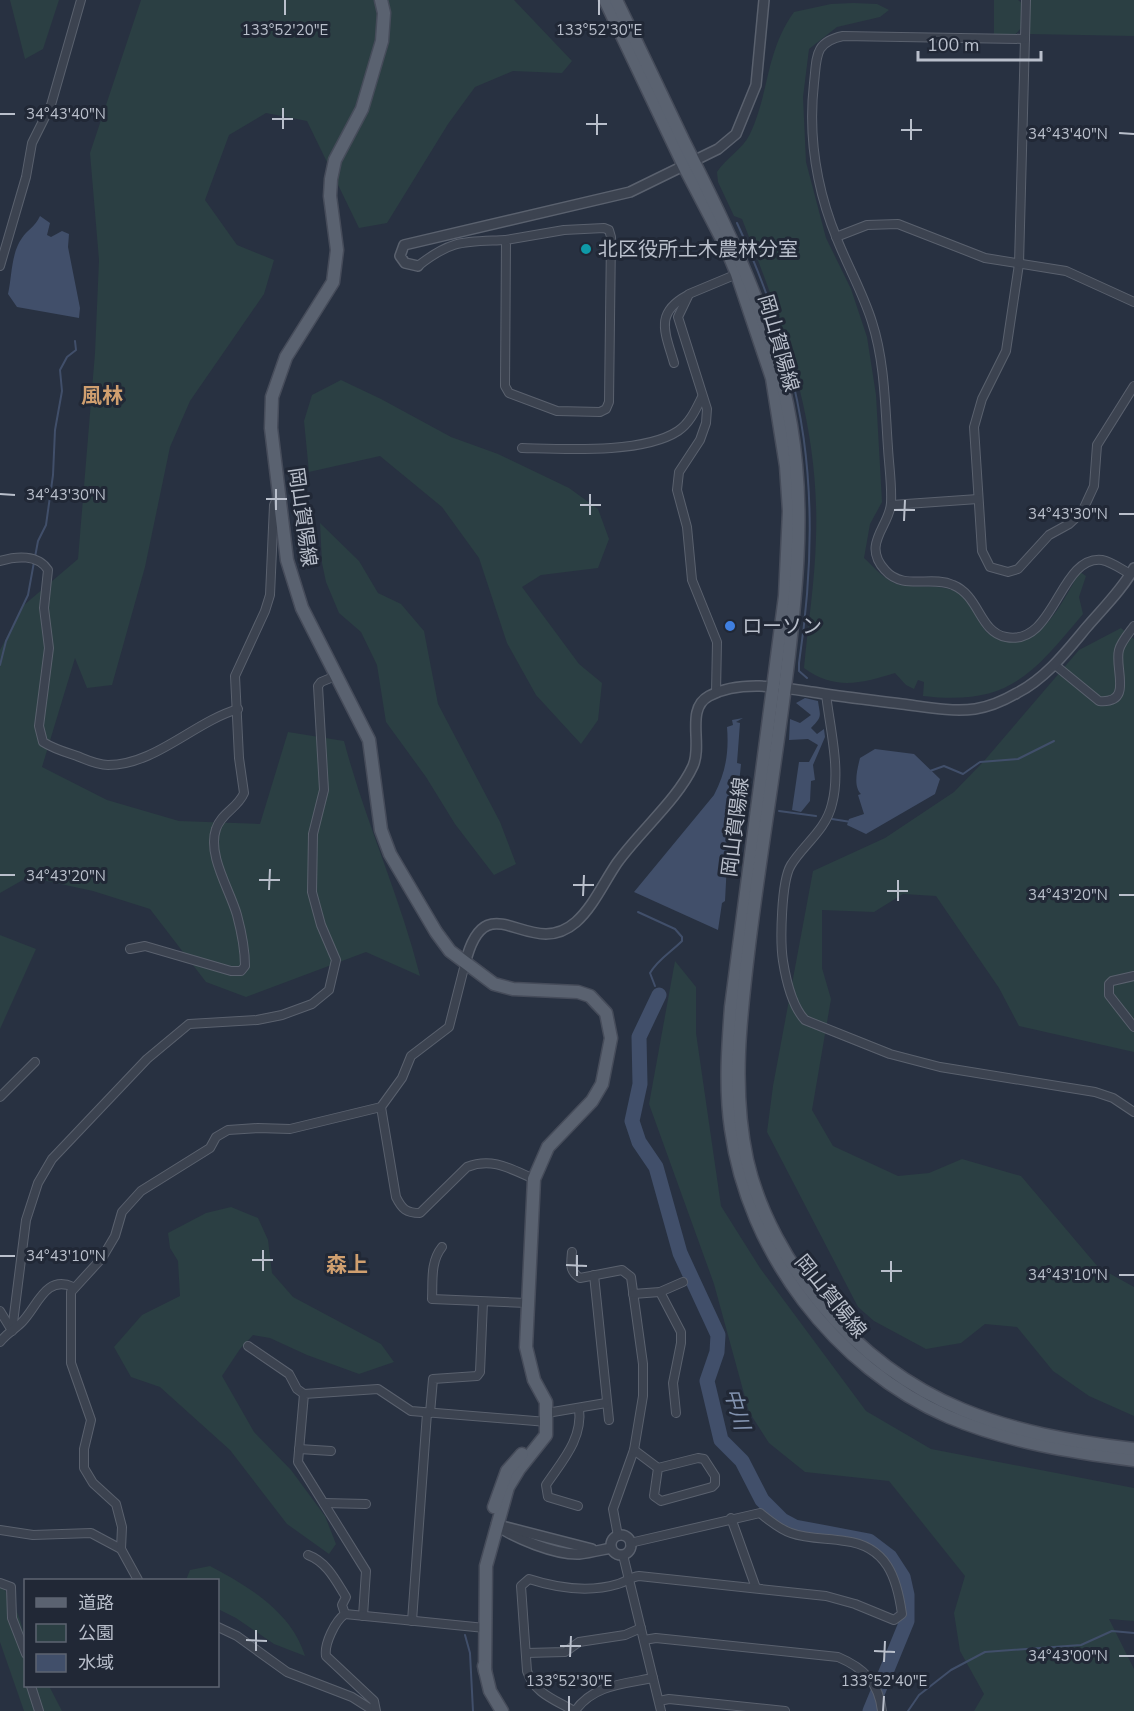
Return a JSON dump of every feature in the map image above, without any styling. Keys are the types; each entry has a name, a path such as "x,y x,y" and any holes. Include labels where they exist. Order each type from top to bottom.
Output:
{"main road":[{"name":"岡山賀陽線","path":"381,0 384,13 382,41 362,109 335,160 331,179 330,196 337,250 333,282 286,357 272,397 271,429 287,560 302,608 369,740 381,830 390,854 436,932 465,964 494,984 513,990 578,992 590,996 606,1013 611,1038 602,1084 592,1101 548,1147 534,1179 527,1304 527,1358 534,1380 546,1402 547,1421"},
{"name":"岡山賀陽線","path":"605,0 747,270 782,380 796,463 798,550 785,688 742,1000 738,1089 748,1165 766,1215 804,1284 845,1333 904,1381 952,1407 1004,1426 1062,1439 1134,1449"},
{"name":"岡山賀陽線","path":"616,0 737,274 772,378 786,466 788,555 731,1007 727,1094 736,1161 759,1225 774,1255 798,1293 837,1341 899,1390 949,1416 1003,1436 1060,1449 1134,1460"},
{"path":"502,1711 490,1691 485,1671 483,1628 486,1566 493,1524 508,1487 519,1468 546,1435 547,1421"}],"street":[{"path":"0,266 26,177 32,143 51,105 81,0"},
{"path":"506,240 506,390 558,411 600,412 606,409 609,402 609,230 604,228 564,230 506,240 457,242 437,251 418,266 405,263 400,256 404,245 630,192 728,142 744,118 756,85 764,0"},
{"path":"1026,0 1019,264 1006,351 982,399 974,427 983,558 995,570 1008,572 1018,569 1049,536 1069,524 1087,505 1094,486 1097,446 1134,386"},
{"path":"137,1579 121,1549 122,1527 116,1504 93,1483 84,1468 84,1449 91,1420 71,1362 70,1302 73,1287 102,1258 115,1236 122,1212 141,1191 210,1148 216,1137 228,1130 258,1128 290,1130 381,1107 402,1078 411,1056 449,1028 465,964 476,933 491,924 501,922 534,934 562,931 575,923 618,862 687,776 698,752 696,713 699,704 716,693 738,688 771,687 941,709 975,709 1018,693 1055,664 1132,571 1105,561 1085,563 1076,571 1047,615 1035,628 1017,638 1003,637 990,629 970,596 954,585 945,582 906,582 884,570 880,563 876,543 892,505 884,392 874,328 866,302 836,237 820,193 812,135 819,49 827,39 843,36 1025,39"},
{"path":"836,237 867,225 898,224 985,258 1066,271 1134,302"},
{"path":"674,363 663,324 674,302 737,274"},
{"path":"689,294 678,317 679,326 707,409 706,423 700,440 679,472 677,490 687,527 692,580 717,642 716,693"},
{"path":"522,448 611,449 666,437 688,422 702,397"},
{"path":"130,949 145,946 231,971 241,971 245,966 237,916 218,863 214,835 220,818 237,804 244,793 239,758 235,676 270,595 274,505 280,492"},
{"path":"892,505 978,499"},
{"path":"0,561 16,558 35,559 48,570 44,618 49,648 39,726 43,742 52,748 98,764 117,764 152,754 206,720 238,709"},
{"path":"1055,664 1099,701 1108,702 1116,698 1122,689 1123,678 1118,663 1119,649 1134,626"},
{"path":"12,1330 26,1220 38,1183 52,1159 147,1059 189,1024 257,1020 282,1015 312,1004 329,990 336,960 321,925 312,892 313,834 324,790 318,686 321,682 338,675"},
{"path":"826,694 835,764 832,805 819,831 790,866 785,886 783,960 797,1011 805,1020 890,1054 940,1066 1095,1092 1113,1098 1134,1112"},
{"path":"1134,976 1112,981 1109,989 1109,995 1134,1027"},
{"path":"0,1097 35,1062"},
{"path":"381,1107 396,1197 401,1208 409,1213 420,1213 467,1167 476,1163 500,1164 534,1179"},
{"path":"442,1247 433,1265 432,1299 527,1304"},
{"path":"572,1252 573,1274 580,1278 622,1270 631,1276 643,1364 643,1396 634,1450 613,1509 618,1536"},
{"path":"594,1275 609,1420"},
{"path":"633,1294 660,1292 682,1282"},
{"path":"0,1342 22,1322 49,1287 60,1284 73,1287"},
{"path":"660,1292 681,1332 673,1383 676,1413"},
{"path":"412,1621 433,1379 477,1376 480,1372 483,1302"},
{"path":"0,1311 12,1330"},
{"path":"248,1346 289,1374 297,1389 304,1394 378,1389 411,1411 547,1421 579,1408 606,1403"},
{"path":"304,1394 298,1462 366,1571 363,1616"},
{"path":"578,1506 548,1497 546,1485 571,1449 581,1422 579,1408"},
{"path":"298,1449 331,1451"},
{"path":"634,1450 658,1468"},
{"path":"698,1458 708,1464 715,1484 712,1487 662,1501 654,1496 658,1468 698,1458"},
{"path":"324,1503 366,1504"},
{"path":"630,1543 760,1513 790,1533 850,1541 872,1551 884,1559 899,1587 902,1614 894,1620 855,1604 826,1596 639,1576 628,1578 620,1584 588,1589 549,1586 528,1579 521,1586 526,1653 532,1684 543,1694 574,1711 591,1694 601,1689 653,1678"},
{"path":"731,1518 756,1588"},
{"path":"493,1524 513,1536 566,1552 578,1554 611,1548"},
{"path":"0,1530 33,1535 91,1533 121,1549"},
{"path":"618,1536 625,1537 630,1543"},
{"path":"611,1548 612,1542 618,1536"},
{"path":"611,1548 617,1554 623,1555 628,1551 630,1543"},
{"path":"308,1555 315,1557 336,1579 346,1597 342,1605 345,1614"},
{"path":"623,1555 661,1711"},
{"path":"0,1583 11,1587 12,1618 24,1649"},
{"path":"375,1711 374,1701 326,1656 325,1650 338,1619 345,1614 483,1628"},
{"path":"219,1627 237,1636 287,1672 352,1697 375,1711"},
{"path":"526,1653 565,1652 579,1642 625,1635 640,1628"},
{"path":"644,1640 656,1638 838,1658 855,1664 868,1675 880,1698 882,1711"},
{"path":"31,1687 39,1711"},
{"path":"659,1701 669,1699 785,1711"}],"green space":[{"path":"10,0 59,0 43,49 25,59"},
{"path":"141,0 514,0 572,61 562,73 513,71 475,87 448,124 387,223 359,228 307,121 266,113 229,135 205,200 237,245 274,260 264,294 190,401 170,447 145,567 112,685 87,688 75,658 42,767 107,800 179,821 260,824 288,732 344,741 352,771 403,917 420,976 366,952 246,997 206,982 150,909 93,891 28,877 0,893 0,650 24,605 78,559 95,353 99,260 90,153"},
{"path":"994,0 1018,0 1022,3 1021,28 1015,35 994,35"},
{"path":"1030,0 1134,0 1134,36 1029,34"},
{"path":"831,4 877,4 889,10 880,17 837,27 809,49 803,97 806,162 826,238 851,289 867,337 876,395 882,502 870,524 864,558 880,574 900,585 955,591 965,598 989,634 1001,639 1018,641 1030,638 1041,630 1059,607 1080,572 1086,576 1079,597 1083,614 1048,654 1016,682 998,691 977,696 952,698 923,696 924,682 918,680 914,689 906,685 895,673 849,683 827,680 804,668 816,537 816,495 805,414 796,374 771,297 742,219 734,216 718,182 717,172 743,145 750,134 778,42 794,12"},
{"path":"341,380 451,437 498,454 569,488 598,509 609,539 598,568 541,575 522,587 579,664 602,683 598,720 581,744 536,695 507,643 479,558 442,507 380,456 309,472 304,421 312,395"},
{"path":"320,523 359,561 378,593 401,604 424,631 438,704 500,822 516,864 494,875 455,824 426,777 386,722 377,665 361,632 339,613 326,582 322,563"},
{"path":"1121,628 1134,639 1134,1052 1019,1026 999,988 936,896 903,894 874,912 822,910 822,968 831,999 812,1110 833,1146 898,1176 929,1173 962,1159 1021,1176 1098,1267 1134,1287 1134,1416 1089,1396 1053,1371 1017,1327 985,1324 961,1343 926,1349 874,1321 858,1307 767,1132 773,1086 813,871 885,838 954,792 984,761 1079,650"},
{"path":"0,935 36,949 0,1029"},
{"path":"675,961 696,987 696,1033 721,1206 760,1268 866,1411 931,1449 1134,1488 1134,1621 1109,1619 1134,1669 1134,1711 974,1711 984,1694 960,1651 954,1613 965,1576 889,1481 805,1472 769,1443 749,1412 714,1284 649,1104"},
{"path":"231,1207 258,1218 268,1240 272,1273 293,1297 381,1344 394,1362 359,1374 307,1355 270,1338 253,1335 240,1349 222,1376 254,1432 291,1470 325,1516 336,1544 329,1554 287,1524 230,1450 160,1387 131,1377 114,1347 142,1315 180,1296 178,1261 170,1248 168,1233 206,1213"},
{"path":"210,1566 239,1582 267,1602 290,1626 305,1656 274,1644 236,1618 219,1610 219,1579 186,1579 190,1570"},
{"path":"0,1583 16,1609 23,1632 24,1687 50,1687 62,1711 24,1711 0,1642"}],"water":[{"path":"40,216 50,223 47,235 51,237 62,231 69,234 68,247 80,308 79,318 17,307 8,294 18,244"},
{"path":"805,698 818,701 820,716 811,728 817,734 824,729 825,737 813,765 815,780 811,781 810,801 801,812 792,810 799,762 809,762 818,745 808,739 789,740 790,719 800,723 811,715 796,703"},
{"path":"743,718 736,722 740,723 737,763 741,764 733,843 728,844 725,901 722,903 718,930 634,892 714,795 726,762 727,727 733,725 732,720"},
{"path":"875,749 914,754 940,779 935,794 866,834 847,825 849,819 864,814 858,795 861,794 856,782 857,773 860,758"}],"waterway":[{"path":"737,223 761,279 780,333 794,386 804,438 809,491 810,546 799,671 807,678"},
{"path":"35,557 38,541 46,525 53,475 55,430 62,391 60,370 67,357 76,350 75,341"},
{"path":"0,665 6,641 28,595 34,562"},
{"path":"930,771 944,766 963,774 980,762 1018,759 1054,741"},
{"path":"779,811 816,816"},
{"path":"832,819 851,822"},
{"path":"638,912 675,929 682,937 682,941 660,960 650,973 655,986"},
{"name":"中川","path":"659,995 639,1037 640,1084 632,1121 639,1142 656,1167 680,1253 718,1335 717,1352 707,1381 721,1440 742,1461 762,1500 782,1520 795,1527 869,1541 890,1557 903,1577 907,1595 907,1621 870,1711"},
{"path":"908,1711 919,1695 951,1670 985,1652 1081,1645 1112,1631 1134,1633"},
{"path":"465,1635 470,1653 473,1711"}],"place":[{"name":"北区役所土木農林分室","path":"586,249"},
{"name":"ローソン","path":"730,626"}],"district":[{"name":"風林","path":"102,396"},
{"name":"森上","path":"347,1265"}]}
